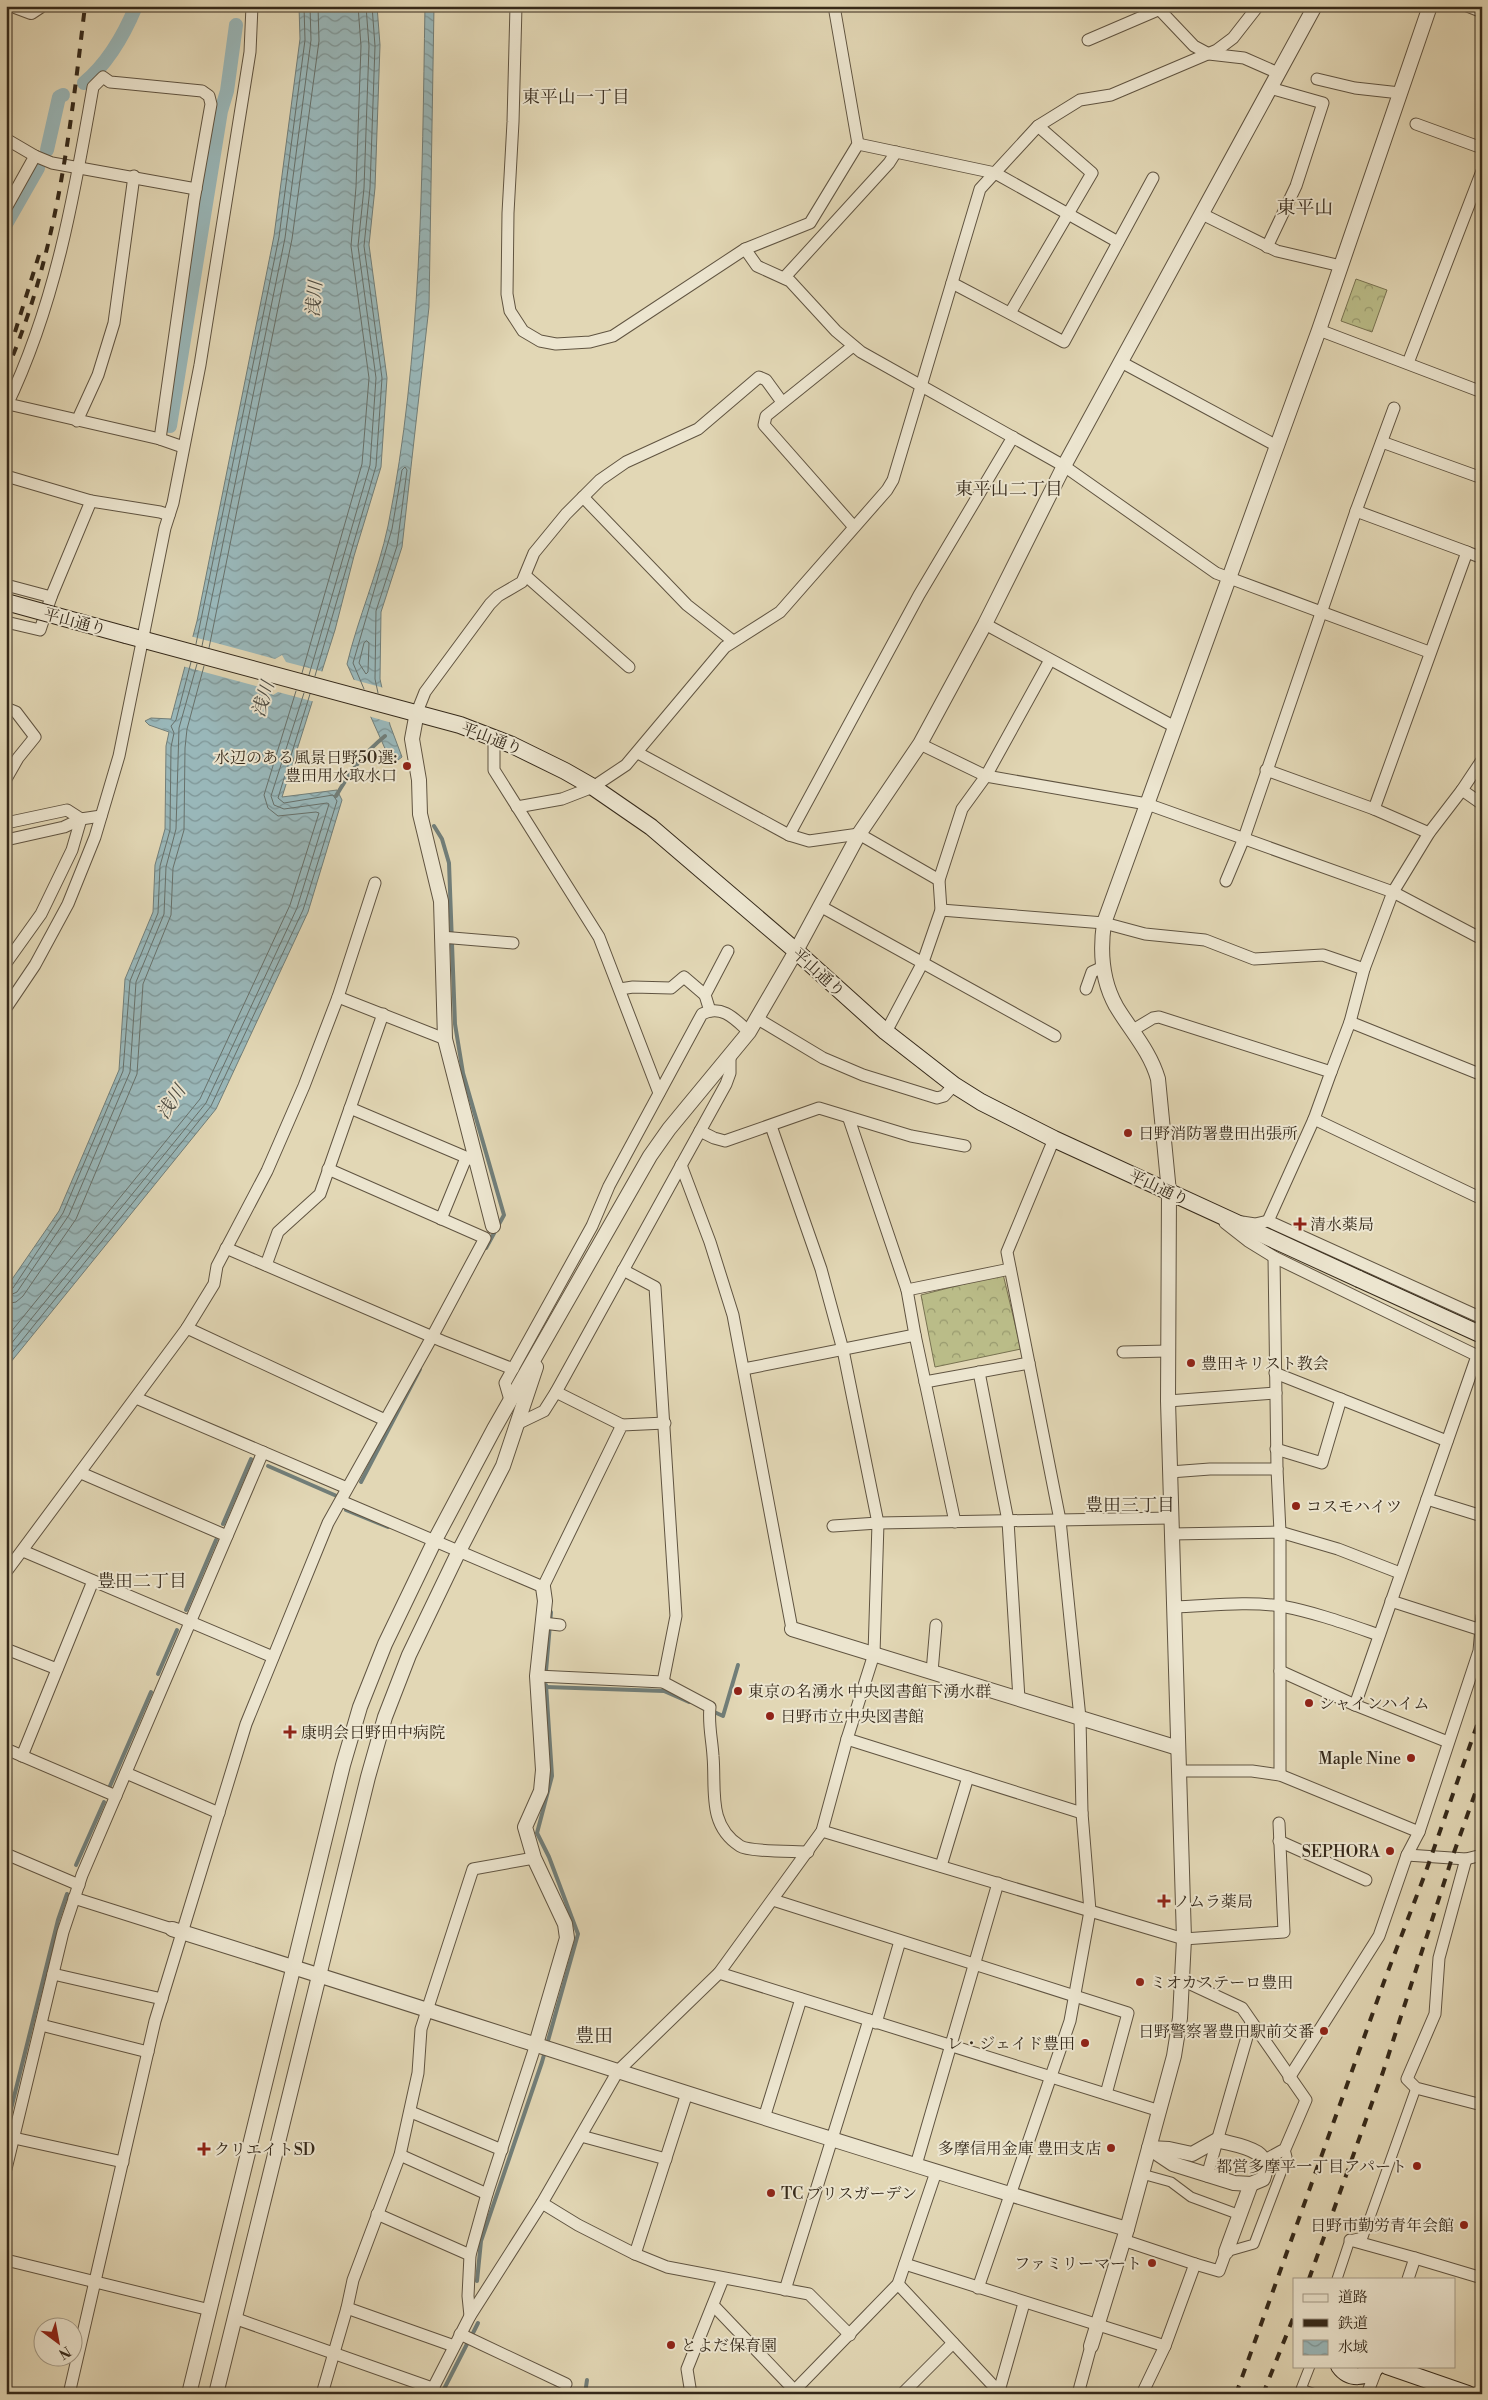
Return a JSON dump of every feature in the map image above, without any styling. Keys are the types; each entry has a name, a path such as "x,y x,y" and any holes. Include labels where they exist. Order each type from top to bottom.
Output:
{"main road":[{"name":"平山通り","path":"6,602 417,712 494,738 534,755 593,787 651,827 796,951 886,1032 954,1085 981,1102 1054,1139 1482,1335"},
{"path":"1341,2368 1345,2373 1360,2377 1370,2374 1375,2368"},
{"path":"1393,2368 1468,2394"}],"street":[{"path":"15,6 31,12 40,6"},
{"path":"6,1008 39,959 68,904 88,858 119,756 147,640 169,515 200,365 222,237 250,52 252,6"},
{"path":"516,6 507,294 510,311 518,325 540,341 556,344 590,342 613,336 745,249 810,224 858,144 834,6"},
{"path":"516,806 562,799 593,787 626,765 725,647 780,612 887,490 892,480 922,386 980,190 1038,126 1080,100 1110,95 1209,54 1232,38 1258,6"},
{"path":"189,2394 342,1765 360,1708 385,1644 435,1540 510,1400 650,1156 669,1129 750,1032 859,834 920,744 985,624 1064,466 1315,6"},
{"path":"1078,2394 1125,2235 1174,2056 1180,2018 1184,1939 1168,1401 1169,1192 1158,1080 1147,1050 1116,1004 1103,967 1101,940 1104,923 1319,330 1430,6"},
{"path":"1467,6 1482,12"},
{"path":"1088,40 1157,8 1181,36 1194,46 1209,54 1244,58 1278,73"},
{"path":"160,440 196,188 211,104 209,96 202,91 121,84 110,82 103,77 93,87 69,223 49,294 35,341 7,406 160,440 183,447"},
{"path":"1317,79 1355,88 1400,93"},
{"path":"1267,247 1296,186 1323,103 1270,88"},
{"path":"1416,124 1482,148"},
{"path":"1010,313 1066,214 1092,173 1038,126"},
{"path":"6,139 52,163 196,188"},
{"path":"858,144 995,173 1118,242"},
{"path":"784,278 889,163 896,152"},
{"path":"6,208 36,156"},
{"path":"1408,363 1482,171"},
{"path":"77,421 98,376 114,323 134,176"},
{"path":"952,283 1064,342 1152,178"},
{"path":"1202,214 1277,251 1341,266"},
{"path":"745,249 757,266 795,285 836,332 852,346 1064,466 1216,573 1322,614 1429,652"},
{"path":"1319,330 1482,392"},
{"path":"852,346 766,416 764,425 854,527"},
{"path":"1121,362 1277,446"},
{"path":"69,2394 177,1931 219,1812 246,1724 328,1523 385,1420 436,1338 485,1238 493,1226 471,1160 444,1039 444,937 439,886 422,827 419,780 412,739 417,712 425,692 490,604 498,596 522,582 534,552 583,497 612,470 698,429 759,377 766,380 782,402"},
{"path":"1226,881 1244,838 1356,511 1394,408"},
{"path":"790,835 919,595 1013,437"},
{"path":"1382,442 1482,478"},
{"path":"6,476 91,501 169,515"},
{"path":"583,497 687,605 733,641"},
{"path":"6,622 40,630 51,597 91,501"},
{"path":"1356,511 1482,558"},
{"path":"1374,809 1429,652 1467,552"},
{"path":"526,576 629,667"},
{"path":"6,585 51,597"},
{"path":"985,624 1175,727"},
{"path":"886,1032 923,962 941,910 939,880 962,809 986,776 1050,660"},
{"path":"6,708 16,712 35,737 18,758 6,779"},
{"path":"494,738 494,770 589,920 606,952 659,1093"},
{"path":"920,744 986,776 1147,804 1392,892 1482,939"},
{"path":"638,753 790,835 809,841 859,834 939,880"},
{"path":"1268,1221 1314,1119 1350,1022 1364,969 1392,892 1429,833 1482,760"},
{"path":"1266,770 1374,809 1429,833"},
{"path":"1462,790 1482,804"},
{"path":"6,823 67,810 81,819"},
{"path":"6,840 64,827 81,819 101,816"},
{"path":"6,963 41,914 72,850 81,819"},
{"path":"6,1572 187,1328 214,1284 217,1266 286,1129 338,997 375,883"},
{"path":"820,906 1055,1036"},
{"path":"941,910 1104,923 1145,934 1205,940 1254,959 1323,955 1364,969"},
{"path":"444,937 512,943"},
{"path":"705,995 728,951"},
{"path":"1086,989 1092,972 1103,967"},
{"path":"620,989 633,987 671,988 684,977 705,995 710,1011"},
{"path":"338,997 444,1039"},
{"path":"510,1400 505,1383 592,1226 610,1186 702,1014 710,1011 724,1012 750,1032"},
{"path":"266,1265 278,1232 320,1194 382,1014"},
{"path":"1133,1030 1153,1018 1159,1017 1331,1072"},
{"path":"758,1019 823,1058 862,1075 938,1098 944,1096 954,1085"},
{"path":"1350,1022 1482,1075"},
{"path":"518,1424 544,1411 556,1392 730,1074 730,1057"},
{"path":"350,1108 471,1160"},
{"path":"700,1131 714,1138 725,1140 819,1108 911,1136 965,1146"},
{"path":"850,1119 907,1290 955,1522"},
{"path":"1314,1119 1482,1199"},
{"path":"234,2318 433,2392 470,2316 542,2202 618,2071 719,1973 822,1831 847,1739 874,1654 878,1523 843,1350 821,1269 770,1126"},
{"path":"978,2288 1070,2021 1090,1911 1082,1813 1080,1718 1060,1520 1007,1252 1054,1139"},
{"path":"441,1218 471,1160"},
{"path":"681,1165 727,1296 744,1369 792,1629 1178,1748"},
{"path":"328,1169 485,1238"},
{"path":"1211,1211 1248,1240 1274,1257 1393,1313 1479,1357 1447,1441 1355,1705"},
{"path":"1235,1222 1254,1224 1268,1221 1482,1318"},
{"path":"226,1248 513,1369"},
{"path":"1274,1257 1276,1449 1280,1532 1280,1775"},
{"path":"907,1290 1010,1268"},
{"path":"624,1270 655,1287 676,1616 663,1682"},
{"path":"1393,1313 1406,1284"},
{"path":"187,1328 385,1420"},
{"path":"744,1369 915,1335"},
{"path":"216,2394 368,1776 386,1718 413,1647 503,1466 546,1337"},
{"path":"1123,1352 1168,1351"},
{"path":"925,1382 1029,1363"},
{"path":"979,1372 1008,1521 1019,1699"},
{"path":"1275,1373 1447,1441"},
{"path":"556,1392 622,1425 665,1423"},
{"path":"1168,1401 1276,1393"},
{"path":"136,1398 347,1488"},
{"path":"1276,1449 1322,1463 1341,1399"},
{"path":"470,2316 468,2296 470,2254 487,2194 538,2045 567,1938 564,1924 534,1858 526,1827 541,1791 543,1770 537,1676 551,1624 543,1587 622,1425"},
{"path":"6,2169 53,1974 74,1898 263,1452"},
{"path":"1170,1472 1210,1469 1277,1469"},
{"path":"81,1473 227,1536"},
{"path":"1427,1499 1482,1516"},
{"path":"341,1501 543,1587"},
{"path":"834,1526 878,1523 1171,1518"},
{"path":"1172,1534 1280,1532 1338,1549 1400,1573"},
{"path":"23,1551 273,1657"},
{"path":"22,1756 93,1581"},
{"path":"1391,1601 1481,1630"},
{"path":"1174,1607 1225,1605 1279,1606 1319,1615 1379,1635"},
{"path":"1289,2078 1379,1936 1407,1855 1419,1832 1479,1651 1482,1616"},
{"path":"932,1672 936,1625"},
{"path":"6,1649 57,1669"},
{"path":"1280,1670 1355,1705 1448,1742"},
{"path":"537,1676 663,1682 710,1707 708,1722 713,1757 712,1780 715,1808 718,1821 724,1833 741,1848 808,1852"},
{"path":"847,1739 1082,1813"},
{"path":"6,1749 116,1796"},
{"path":"1178,1771 1252,1771 1280,1775 1419,1832"},
{"path":"126,1773 219,1812"},
{"path":"941,1866 968,1777"},
{"path":"822,1831 1184,1939 1284,1932 1279,1823"},
{"path":"1279,1841 1366,1880"},
{"path":"6,1854 79,1885"},
{"path":"1407,1855 1466,1859 1482,1855"},
{"path":"322,2394 347,2308 352,2280 400,2155 411,2112 418,2073 421,2029 473,1869 534,1858"},
{"path":"1466,1859 1439,1958 1435,2014 1407,2079 1416,2088 1482,2105"},
{"path":"916,2165 998,1883"},
{"path":"74,1898 320,1974 764,2118 1011,2195 1125,2235 1195,2264 1220,2271 1251,2184"},
{"path":"773,1900 1128,2013 1106,2094"},
{"path":"785,2290 833,2138 900,1940"},
{"path":"719,1973 1160,2111"},
{"path":"53,1974 162,1998"},
{"path":"1182,1980 1242,2008 1306,2100 1285,2149 1287,2157 1254,2244 1226,2252"},
{"path":"764,2118 802,1999"},
{"path":"1207,2176 1251,2023"},
{"path":"41,2025 148,2052"},
{"path":"1350,2240 1363,2237 1416,2088"},
{"path":"635,2254 686,2093"},
{"path":"411,2112 502,2150"},
{"path":"581,2136 666,2159"},
{"path":"14,2138 122,2162"},
{"path":"1217,2140 1255,2150 1265,2160 1266,2166 1263,2178 1251,2184 1243,2185 1207,2176 1173,2164 1149,2148 1169,2149 1192,2154 1217,2140"},
{"path":"1265,2160 1285,2149"},
{"path":"400,2155 487,2194"},
{"path":"713,2305 794,2393 898,2284 936,2172"},
{"path":"1142,2174 1171,2182 1191,2197 1240,2215"},
{"path":"542,2202 578,2225 635,2254 667,2267 723,2280 809,2294 850,2335"},
{"path":"377,2214 470,2254"},
{"path":"1350,2240 1482,2278"},
{"path":"1337,2278 1350,2240"},
{"path":"1408,2278 1415,2258"},
{"path":"6,2260 210,2310"},
{"path":"905,2264 1165,2346"},
{"path":"1142,2394 1165,2346 1195,2264"},
{"path":"691,2394 687,2369 723,2280"},
{"path":"898,2284 1000,2393"},
{"path":"1000,2393 1024,2303"},
{"path":"347,2308 454,2346"},
{"path":"460,2334 566,2384"},
{"path":"902,2394 954,2343"},
{"path":"1309,2368 1301,2389 1315,2394"},
{"path":"1367,2394 1376,2368"}],"green space":[{"path":"1356,279 1387,290 1372,332 1341,321"},
{"path":"1003,1274 1021,1349 935,1367 921,1295"}],"water":[{"name":"浅川","path":"299,6 377,6 380,45 375,188 369,245 387,378 381,467 354,556 335,630 282,797 337,790 342,800 308,912 216,1109 6,1368 6,1288 59,1211 119,1070 125,979 153,912 155,865 165,829 166,746 169,732 149,725 145,721 151,718 171,719 197,621 274,236 300,39"},
{"path":"425,6 434,6 429,307 402,547 381,612 380,679 390,725 402,757 394,763 387,753 347,664 388,526 408,397 414,332 421,202"}],"pier":[{"path":"190,636 275,659 282,655 286,662 324,672 315,702 278,692 273,695 267,689 182,666"},
{"path":"351,679 384,688 392,723 368,716"}],"waterway":[{"path":"84,83 101,67 108,57 136,6"},
{"path":"170,426 221,111 227,91 236,25"},
{"path":"47,150 59,97 63,95"},
{"path":"6,224 38,168"},
{"path":"336,796 358,764 385,736"},
{"path":"434,826 442,839 449,863 455,1024 463,1073 504,1215 486,1248"},
{"path":"361,1482 420,1369"},
{"path":"223,1524 251,1459"},
{"path":"268,1466 339,1497"},
{"path":"346,1510 388,1527"},
{"path":"186,1610 216,1540"},
{"path":"546,1671 551,1612"},
{"path":"158,1674 177,1630"},
{"path":"712,1711 723,1716 738,1665"},
{"path":"477,2281 481,2241 542,2062 578,1934 549,1857 537,1833 552,1776 546,1685"},
{"path":"546,1687 664,1691 689,1702"},
{"path":"110,1786 151,1692"},
{"path":"76,1865 104,1802"},
{"path":"6,2129 58,1920 67,1894"},
{"path":"473,2333 478,2323"},
{"path":"443,2391 467,2344"},
{"path":"585,2394 587,2380"}],"railway":[{"path":"6,372 38,283 59,192 74,100 85,6"},
{"path":"15,332 39,255"},
{"path":"1236,2394 1385,1979 1425,1874 1482,1711"},
{"path":"1309,2278 1383,2072 1452,1858 1482,1774"},
{"path":"1263,2394 1293,2319"}],"place":[{"name":"水辺のある風景日野50選: 豊田用水取水口","path":"407,766"},
{"name":"日野消防署豊田出張所","path":"1128,1133"},
{"name":"清水薬局","path":"1300,1224"},
{"name":"豊田キリスト教会","path":"1191,1363"},
{"name":"コスモハイツ","path":"1296,1506"},
{"name":"東京の名湧水 中央図書館下湧水群","path":"738,1691"},
{"name":"シャインハイム","path":"1309,1703"},
{"name":"日野市立中央図書館","path":"770,1716"},
{"name":"康明会日野田中病院","path":"290,1732"},
{"name":"Maple Nine","path":"1411,1758"},
{"name":"SEPHORA","path":"1390,1851"},
{"name":"ノムラ薬局","path":"1164,1901"},
{"name":"ミオカステーロ豊田","path":"1140,1982"},
{"name":"日野警察署豊田駅前交番","path":"1324,2031"},
{"name":"レ・ジェイド豊田","path":"1085,2043"},
{"name":"多摩信用金庫 豊田支店","path":"1111,2148"},
{"name":"クリエイトSD","path":"204,2149"},
{"name":"都営多摩平一丁目アパート","path":"1417,2166"},
{"name":"TC ブリスガーデン","path":"771,2193"},
{"name":"日野市勤労青年会館","path":"1464,2225"},
{"name":"ファミリーマート","path":"1152,2263"},
{"name":"とよだ保育園","path":"671,2345"}],"district":[{"name":"東平山一丁目","path":"576,97"},
{"name":"東平山","path":"1305,207"},
{"name":"東平山二丁目","path":"1009,489"},
{"name":"豊田三丁目","path":"1130,1505"},
{"name":"豊田二丁目","path":"142,1581"},
{"name":"豊田","path":"594,2035"}]}
